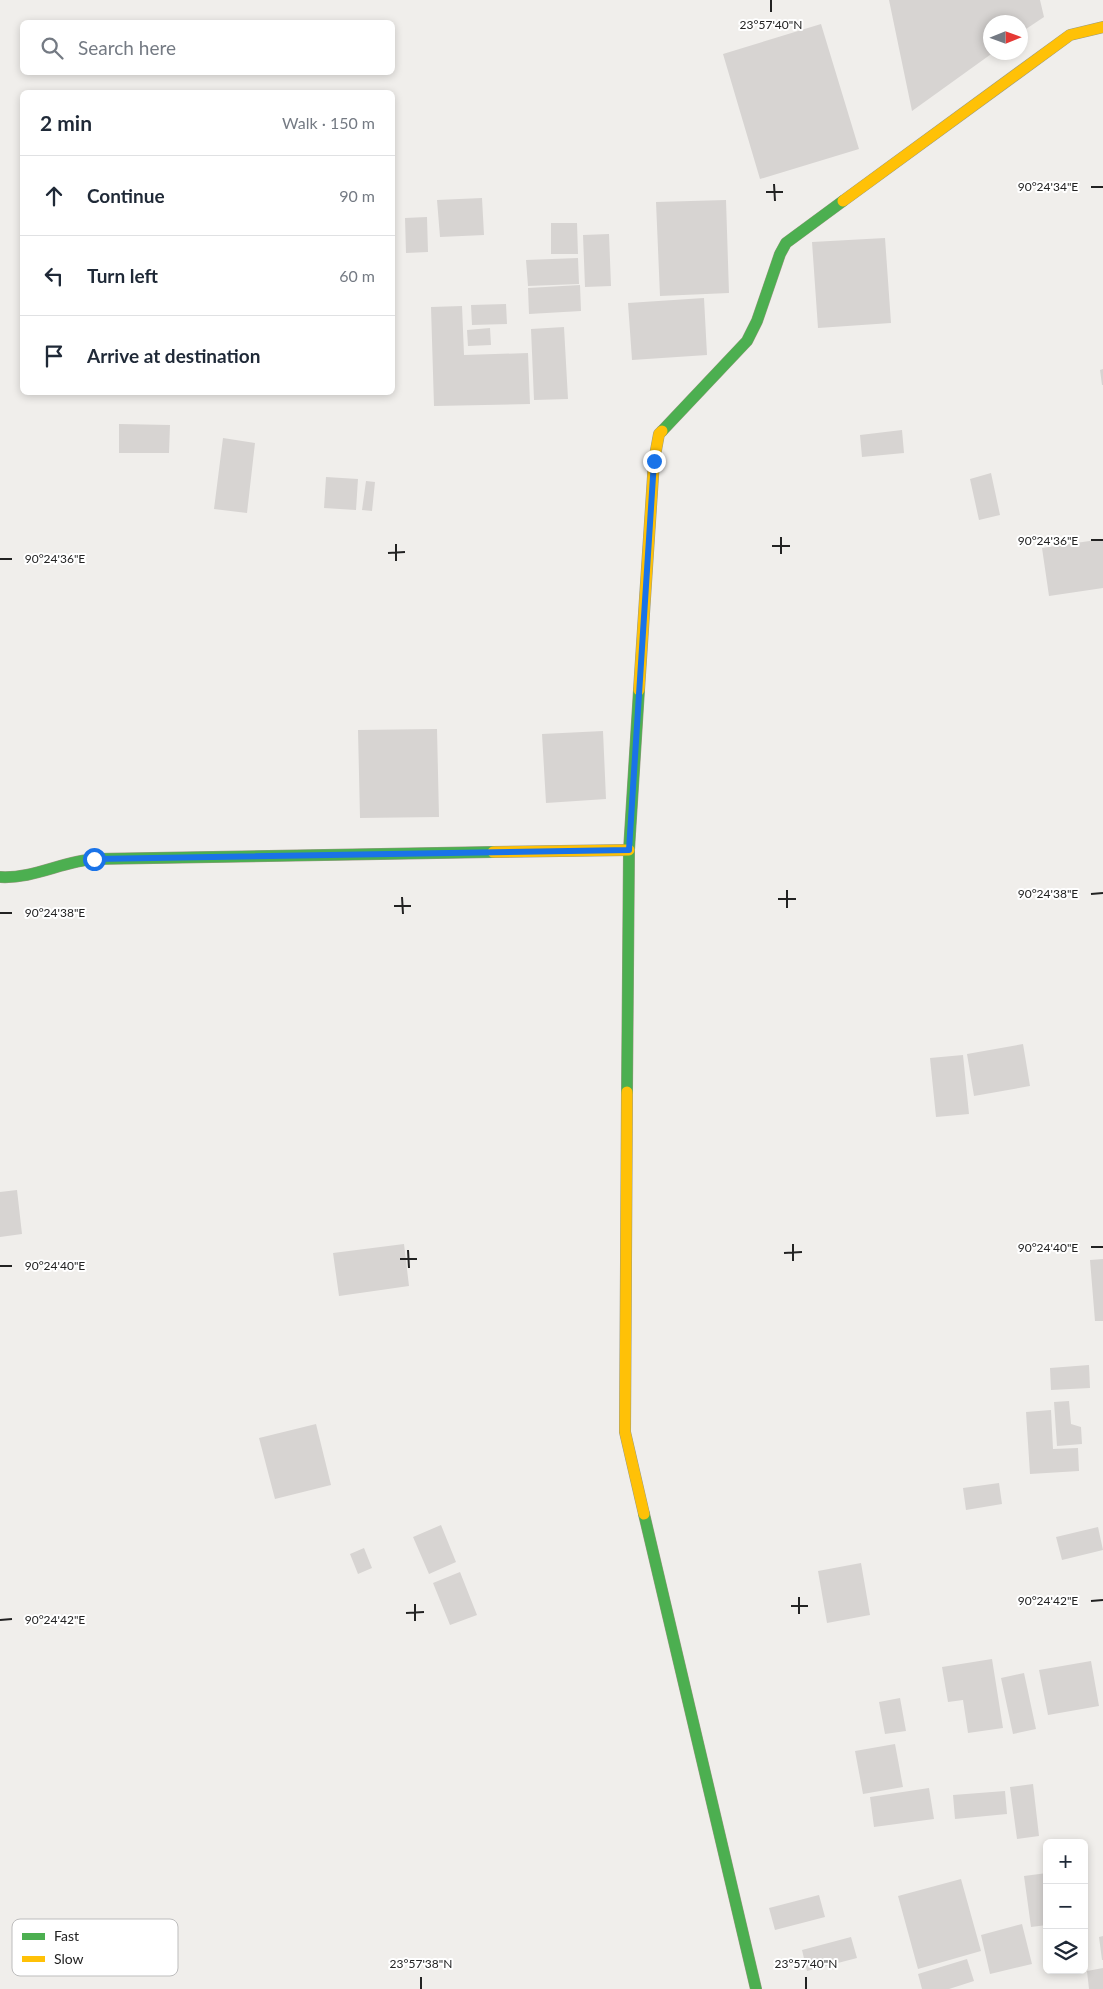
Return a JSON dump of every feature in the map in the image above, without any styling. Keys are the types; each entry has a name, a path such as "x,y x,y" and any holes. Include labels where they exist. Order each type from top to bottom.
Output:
{"street":[{"path":"756,1989 625,1432 629,850 654,461 659,434 747,341 757,321 780,254 786,243 1070,35 1103,27"},
{"path":"0,877 16,878 81,860 94,859 629,850"}],"building":[{"path":"889,0 1040,0 1044,17 1028,28 1028,15 983,15 983,60 912,111"},
{"path":"821,24 859,149 760,179 723,54"},
{"path":"482,198 484,235 440,237 437,200"},
{"path":"726,200 729,293 660,296 656,202"},
{"path":"427,217 428,252 406,253 405,218"},
{"path":"551,223 577,223 578,254 551,254"},
{"path":"609,234 611,286 585,287 583,235"},
{"path":"885,238 891,323 818,328 812,242"},
{"path":"578,258 579,284 528,286 526,260"},
{"path":"580,285 581,311 529,314 528,288"},
{"path":"704,298 707,355 632,360 628,303"},
{"path":"506,304 507,324 472,325 471,305"},
{"path":"462,306 464,355 528,353 530,404 434,406 431,307"},
{"path":"564,327 568,399 534,400 531,329"},
{"path":"490,328 491,345 468,346 467,330"},
{"path":"1103,369 1103,385 1102,385 1100,370"},
{"path":"119,424 170,425 169,453 119,453"},
{"path":"902,430 904,453 862,457 860,435"},
{"path":"223,438 255,443 247,513 214,509"},
{"path":"991,473 1000,515 979,520 970,479"},
{"path":"326,477 358,479 356,510 324,508"},
{"path":"366,481 375,482 372,511 362,510"},
{"path":"1103,539 1103,588 1049,596 1042,548"},
{"path":"437,729 439,817 360,818 358,730"},
{"path":"603,731 606,799 546,803 542,734"},
{"path":"1023,1044 1030,1086 974,1096 967,1054"},
{"path":"963,1055 969,1114 936,1117 930,1058"},
{"path":"17,1190 22,1234 0,1237 0,1192"},
{"path":"404,1244 409,1286 339,1296 333,1253"},
{"path":"1103,1259 1103,1321 1095,1321 1090,1260"},
{"path":"1089,1365 1090,1388 1051,1390 1050,1368"},
{"path":"1069,1401 1071,1424 1081,1427 1082,1444 1057,1446 1054,1402"},
{"path":"1051,1410 1053,1449 1078,1448 1079,1471 1030,1474 1026,1412"},
{"path":"316,1424 331,1485 275,1499 259,1438"},
{"path":"999,1483 1002,1504 966,1510 963,1488"},
{"path":"441,1525 456,1562 429,1574 413,1537"},
{"path":"1098,1527 1103,1550 1062,1560 1056,1537"},
{"path":"364,1548 372,1568 358,1574 350,1554"},
{"path":"861,1563 870,1615 827,1623 818,1571"},
{"path":"460,1572 477,1615 450,1625 433,1583"},
{"path":"992,1659 1003,1728 968,1733 963,1700 948,1702 942,1667"},
{"path":"1091,1661 1099,1706 1048,1715 1039,1670"},
{"path":"1024,1673 1036,1729 1013,1734 1001,1678"},
{"path":"900,1698 906,1731 885,1734 879,1702"},
{"path":"895,1744 903,1787 863,1794 855,1751"},
{"path":"1033,1784 1039,1836 1017,1839 1010,1787"},
{"path":"929,1788 934,1819 874,1827 870,1797"},
{"path":"1005,1791 1007,1814 955,1819 953,1795"},
{"path":"1043,1874 1043,1926 1031,1927 1024,1876"},
{"path":"961,1879 981,1951 918,1969 898,1896"},
{"path":"819,1895 825,1917 775,1930 769,1908"},
{"path":"1022,1924 1032,1964 990,1974 981,1935"},
{"path":"1103,1936 1103,1960 1102,1960 1099,1937"},
{"path":"851,1937 857,1958 807,1971 802,1950"},
{"path":"967,1959 974,1981 949,1989 922,1989 918,1974"},
{"path":"1103,1968 1103,1989 1089,1989 1088,1971"}],"traffic: fast":[{"path":"662,431 747,341 757,321 780,254 786,243 843,201"},
{"path":"627,1092 629,850 639,690"},
{"path":"0,877 36,873 83,860 95,859 493,852"},
{"path":"644,1514 756,1989"}],"traffic: slow":[{"path":"843,201 1070,35 1103,27"},
{"path":"639,690 654,461 659,434 662,431"},
{"path":"493,852 629,850"},
{"path":"627,1092 625,1432 644,1514"}],"route":[{"path":"94,859 629,850 654,461"}]}
